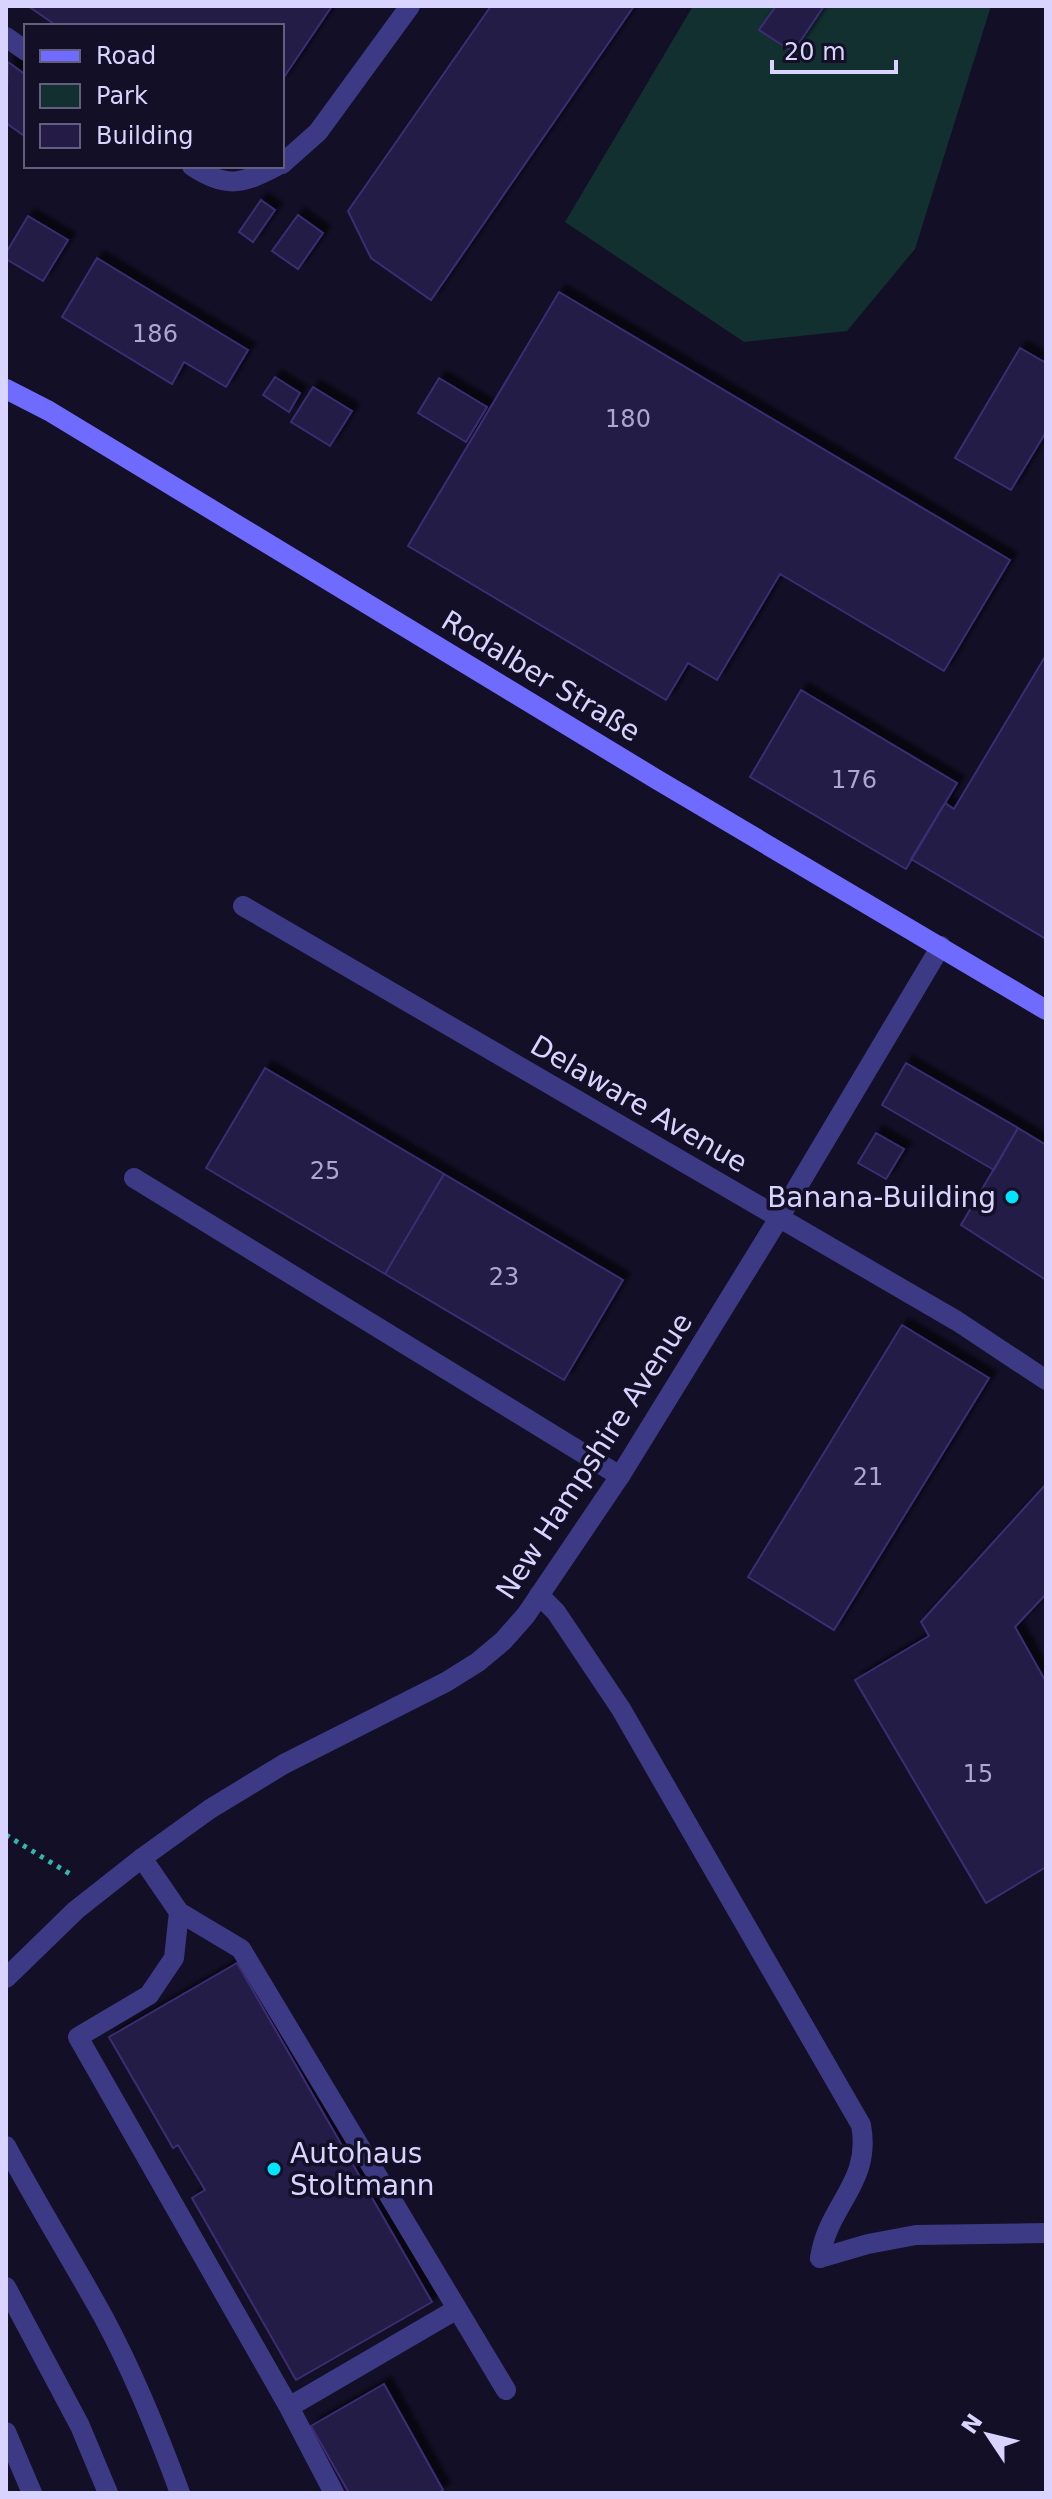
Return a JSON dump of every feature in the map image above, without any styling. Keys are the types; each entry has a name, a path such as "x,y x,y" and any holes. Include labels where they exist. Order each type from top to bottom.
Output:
{"main road":[{"name":"Rodalber Straße","path":"6,389 49,411 656,779 1046,1010"}],"street":[{"path":"284,162 318,132 410,6"},
{"path":"6,37 24,50"},
{"path":"195,168 219,182 236,183 274,168"},
{"name":"Delaware Avenue","path":"243,906 957,1321 1046,1380"},
{"name":"New Hampshire Avenue","path":"6,1978 76,1910 210,1809 284,1764 446,1682 478,1662 503,1641 539,1595 620,1476 941,946"},
{"path":"134,1178 620,1476"},
{"path":"539,1595 556,1612 621,1709 861,2125 865,2147 858,2175 828,2226 820,2258 868,2244 916,2235 1046,2233"},
{"path":"142,1858 179,1912 241,1949 506,2390"},
{"path":"179,1912 174,1958 149,1995 78,2037 289,2407 334,2493"},
{"path":"6,2146 45,2220 104,2318 150,2414 180,2493"},
{"path":"6,2287 80,2426 108,2493"},
{"path":"289,2407 457,2309"},
{"path":"6,2432 32,2493"}],"path":[{"path":"6,1835 99,1892"}],"green space":[{"path":"693,6 991,6 915,249 847,331 744,342 565,222"}],"building":[{"path":"28,6 332,6 284,77 284,24 54,24"},
{"path":"491,6 634,6 431,300 371,258 348,211"},
{"path":"776,6 824,6 793,52 759,30"},
{"path":"8,62 24,74 24,136 6,123"},
{"path":"261,200 275,210 253,242 239,232"},
{"path":"298,215 323,233 298,269 272,251"},
{"path":"28,216 68,240 43,281 6,259 6,253"},
{"path":"97,258 248,350 226,387 184,362 172,384 62,317"},
{"path":"559,292 1010,560 944,671 780,574 717,680 688,663 666,700 408,546"},
{"path":"1020,348 1046,363 1046,432 1011,490 955,458"},
{"path":"275,377 300,393 289,412 263,395"},
{"path":"439,378 487,407 466,442 418,413"},
{"path":"313,387 352,411 330,446 291,422"},
{"path":"1046,655 1046,939 911,859 945,803 954,809"},
{"path":"801,690 957,783 906,869 750,777"},
{"path":"906,1063 1018,1128 994,1170 882,1105"},
{"path":"265,1068 444,1174 385,1274 206,1168"},
{"name":"Banana-Building","path":"1018,1128 1046,1145 1046,1280 961,1225"},
{"path":"876,1133 904,1149 886,1179 858,1163"},
{"path":"444,1174 623,1280 564,1380 385,1274"},
{"path":"902,1325 989,1378 834,1630 748,1577"},
{"path":"1046,1484 1046,1594 1015,1627 1046,1682 1046,1867 986,1903 855,1680 929,1636 921,1622"},
{"name":"Autohaus Stoltmann","path":"237,1963 432,2302 296,2380 192,2198 205,2190 178,2145 173,2148 109,2037"},
{"path":"384,2384 443,2490 438,2493 349,2493 311,2426"}],"place":[{"name":"Banana-Building","path":"1012,1197"},
{"name":"Autohaus Stoltmann","path":"274,2169"}]}
